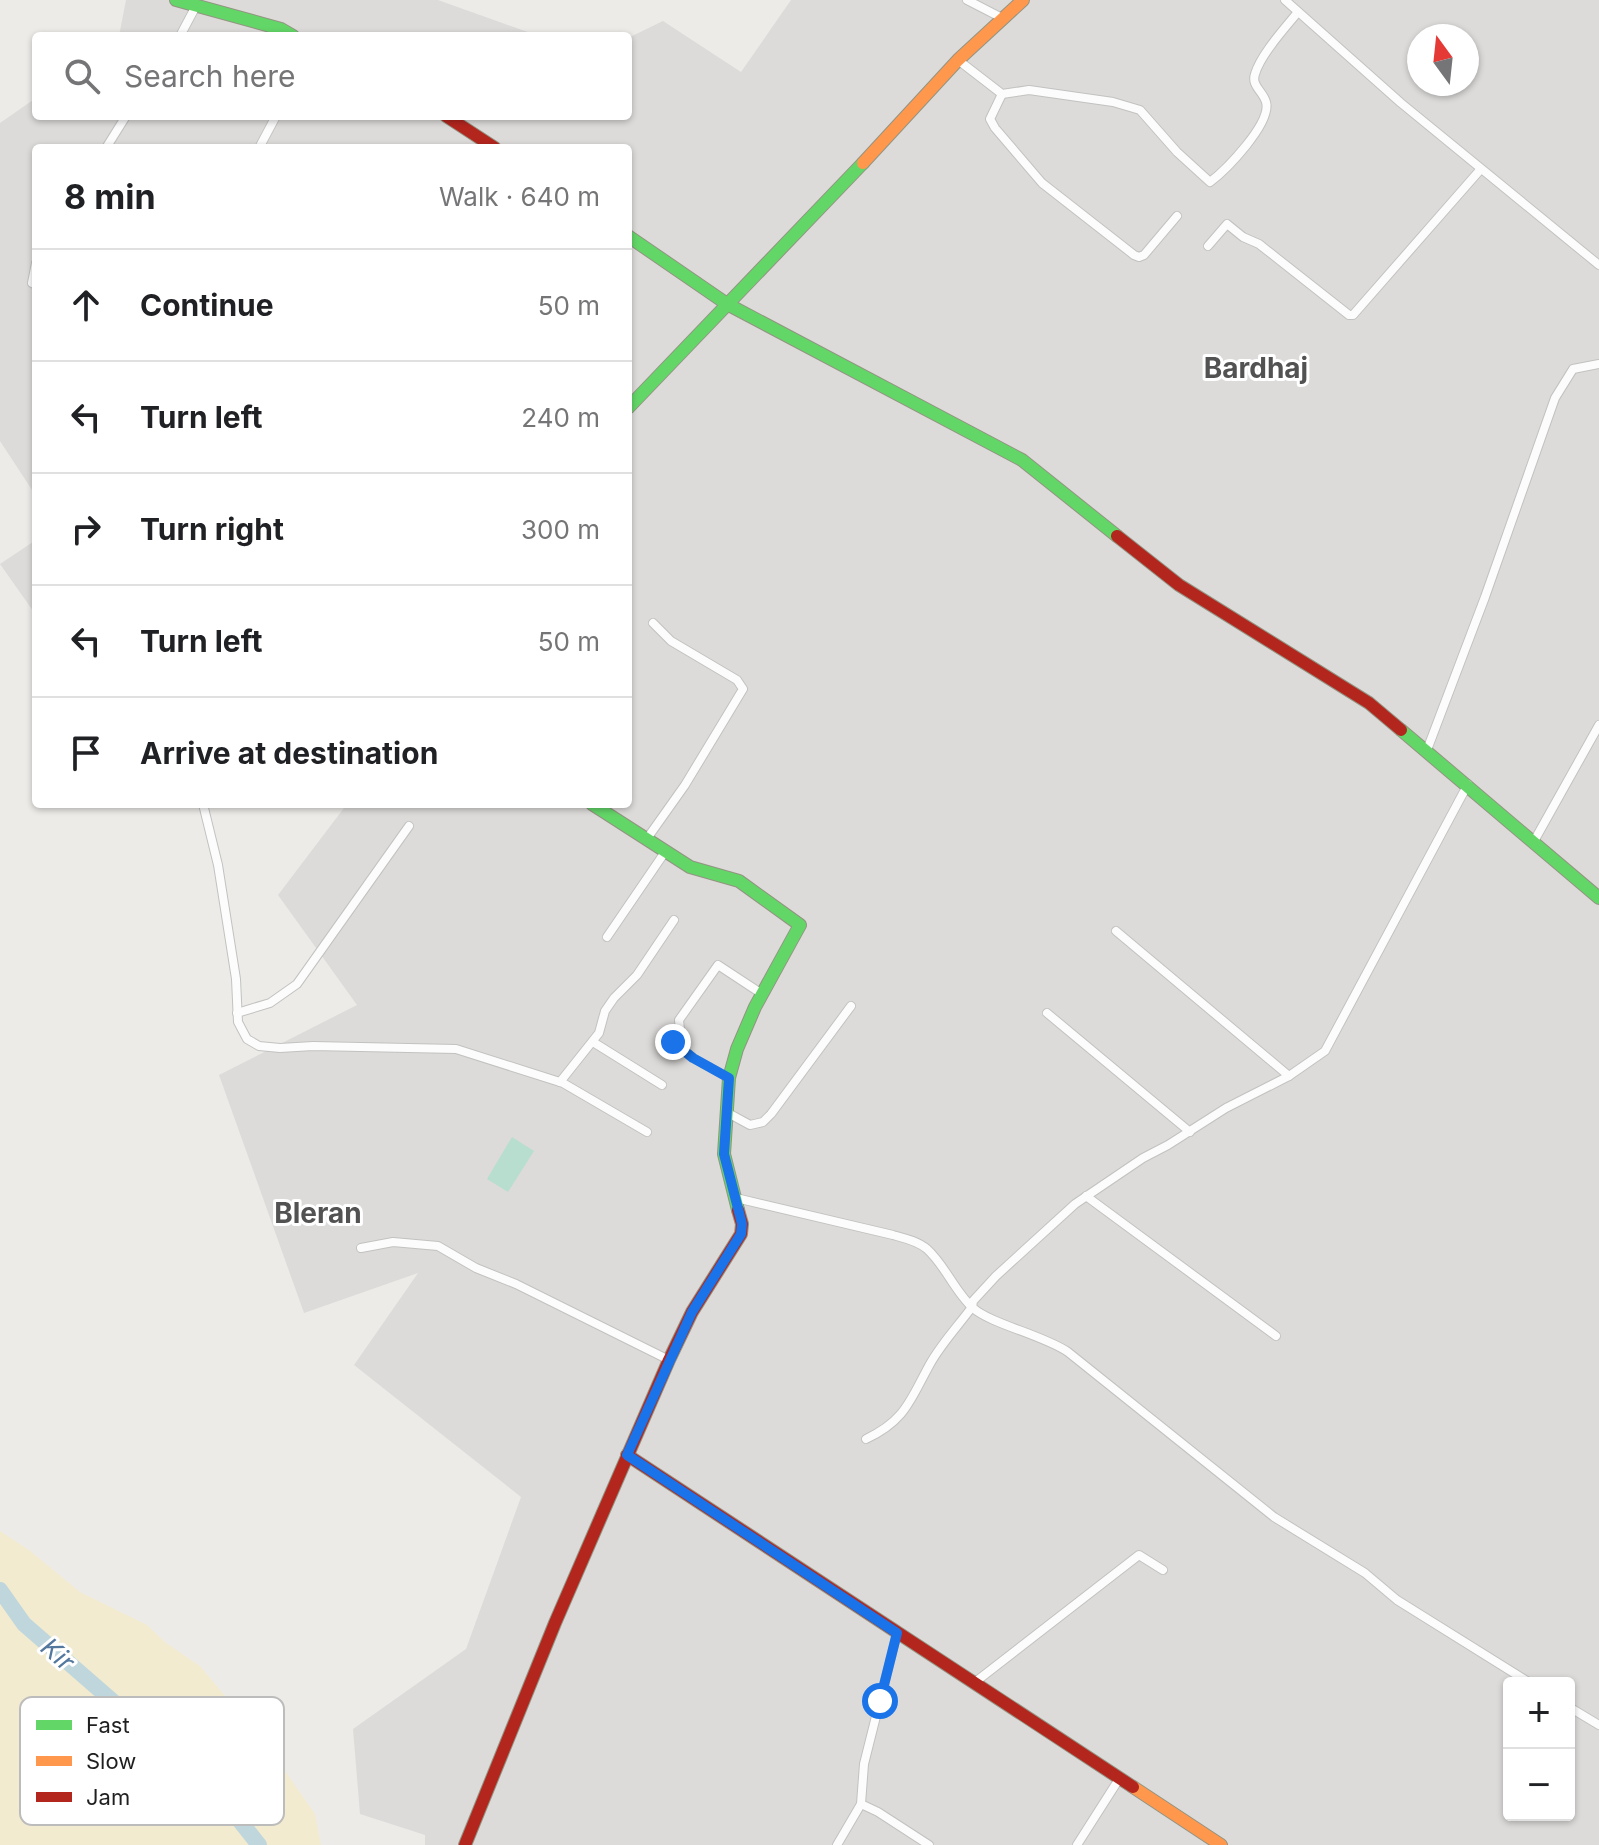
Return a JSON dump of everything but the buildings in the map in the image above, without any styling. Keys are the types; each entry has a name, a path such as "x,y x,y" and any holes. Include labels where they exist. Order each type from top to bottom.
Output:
{"street":[{"path":"176,0 202,5 286,32"},
{"path":"967,0 1004,19"},
{"path":"632,404 958,60 1023,0"},
{"path":"1285,0 1480,170 1599,265"},
{"path":"183,32 202,5"},
{"path":"958,60 1002,94 1029,90 1113,102 1140,110 1177,152 1210,182 1243,150 1258,127 1267,108 1266,98 1256,86 1255,72 1298,12"},
{"path":"1002,94 990,119 995,128 1042,183 1134,255 1144,255 1177,216"},
{"path":"108,144 124,120"},
{"path":"261,144 274,120"},
{"path":"452,120 489,144"},
{"path":"1208,246 1227,224 1243,237 1259,244 1349,315 1353,315 1480,170"},
{"path":"632,239 727,304 1022,460 1179,585 1369,703 1599,898"},
{"path":"1427,750 1555,398 1573,369 1599,364"},
{"path":"646,840 685,785 743,689 737,680 671,641 653,623"},
{"path":"1533,843 1599,725"},
{"path":"866,1439 896,1422 912,1402 930,1363 972,1307 973,1301 996,1276 1086,1196 1143,1158 1226,1108 1289,1076 1325,1051 1468,784"},
{"path":"204,808 218,865 236,979 238,1022 247,1039 259,1046 280,1048 456,1049 560,1082 647,1132"},
{"path":"465,1845 555,1623 669,1360 692,1312 737,1243 742,1224 724,1154 729,1078 737,1049 762,994 798,932 800,923 739,881 690,867 598,808"},
{"path":"237,1013 270,1003 297,984 409,826"},
{"path":"607,937 665,852"},
{"path":"560,1082 599,1033 605,1011 614,998 637,975 674,920"},
{"path":"1116,931 1289,1076"},
{"path":"729,1078 693,1058 673,1042 680,1030 678,1023 718,965 762,994"},
{"path":"728,1113 750,1125 763,1122 851,1006"},
{"path":"1047,1013 1190,1132"},
{"path":"593,1042 662,1085"},
{"path":"1086,1196 1276,1336"},
{"path":"736,1198 912,1240 927,1249 972,1307 1047,1339 1068,1352 1274,1517 1365,1573 1397,1600 1520,1677"},
{"path":"361,1248 393,1242 438,1246 476,1268 516,1284 669,1360"},
{"path":"627,1455 1221,1845"},
{"path":"974,1683 1139,1555 1163,1570"},
{"path":"837,1845 861,1804 864,1764 897,1633"},
{"path":"1575,1711 1599,1725"},
{"path":"1077,1845 1119,1779"},
{"path":"861,1804 929,1845"}],"shaded area":[{"path":"126,0 438,0 528,32 120,32"},
{"path":"791,0 1599,0 1599,1845 425,1845 425,1835 360,1814 353,1729 466,1649 521,1497 354,1365 418,1273 304,1313 219,1075 357,1005 278,895 344,808 632,808 632,144 32,144 32,490 0,441 0,123 32,101 32,120 632,120 632,36 663,21 741,72"},
{"path":"32,543 32,609 0,564"}],"sand":[{"path":"0,1531 29,1550 80,1592 147,1625 166,1643 200,1666 226,1697 20,1697 20,1825 284,1825 284,1770 315,1814 321,1845 0,1845"}],"green space":[{"path":"512,1137 534,1151 508,1192 487,1179"}],"waterway":[{"name":"Kir","path":"0,1590 24,1624 108,1697"},
{"name":"Kir","path":"243,1825 259,1845"}],"traffic: fast":[{"path":"176,0 286,32"},
{"path":"632,404 863,163"},
{"path":"632,239 727,304 1022,460 1117,536"},
{"path":"1401,730 1599,898"},
{"path":"598,808 690,867 739,881 800,925 755,1007 737,1049 729,1078 724,1154 738,1210"}],"traffic: slow":[{"path":"863,163 958,60 1023,0"},
{"path":"1133,1787 1221,1845"}],"traffic: jam":[{"path":"452,120 489,144"},
{"path":"1117,536 1179,585 1369,703 1401,730"},
{"path":"465,1845 555,1623 669,1360 692,1312 741,1234 738,1210"},
{"path":"627,1455 1133,1787"}],"district":[{"name":"Bardhaj","path":"1256,368"},
{"name":"Bleran","path":"318,1213"}],"route":[{"path":"673,1042 693,1058 729,1078 724,1154 742,1224 741,1234 692,1312 627,1455 897,1633 880,1701"}]}
